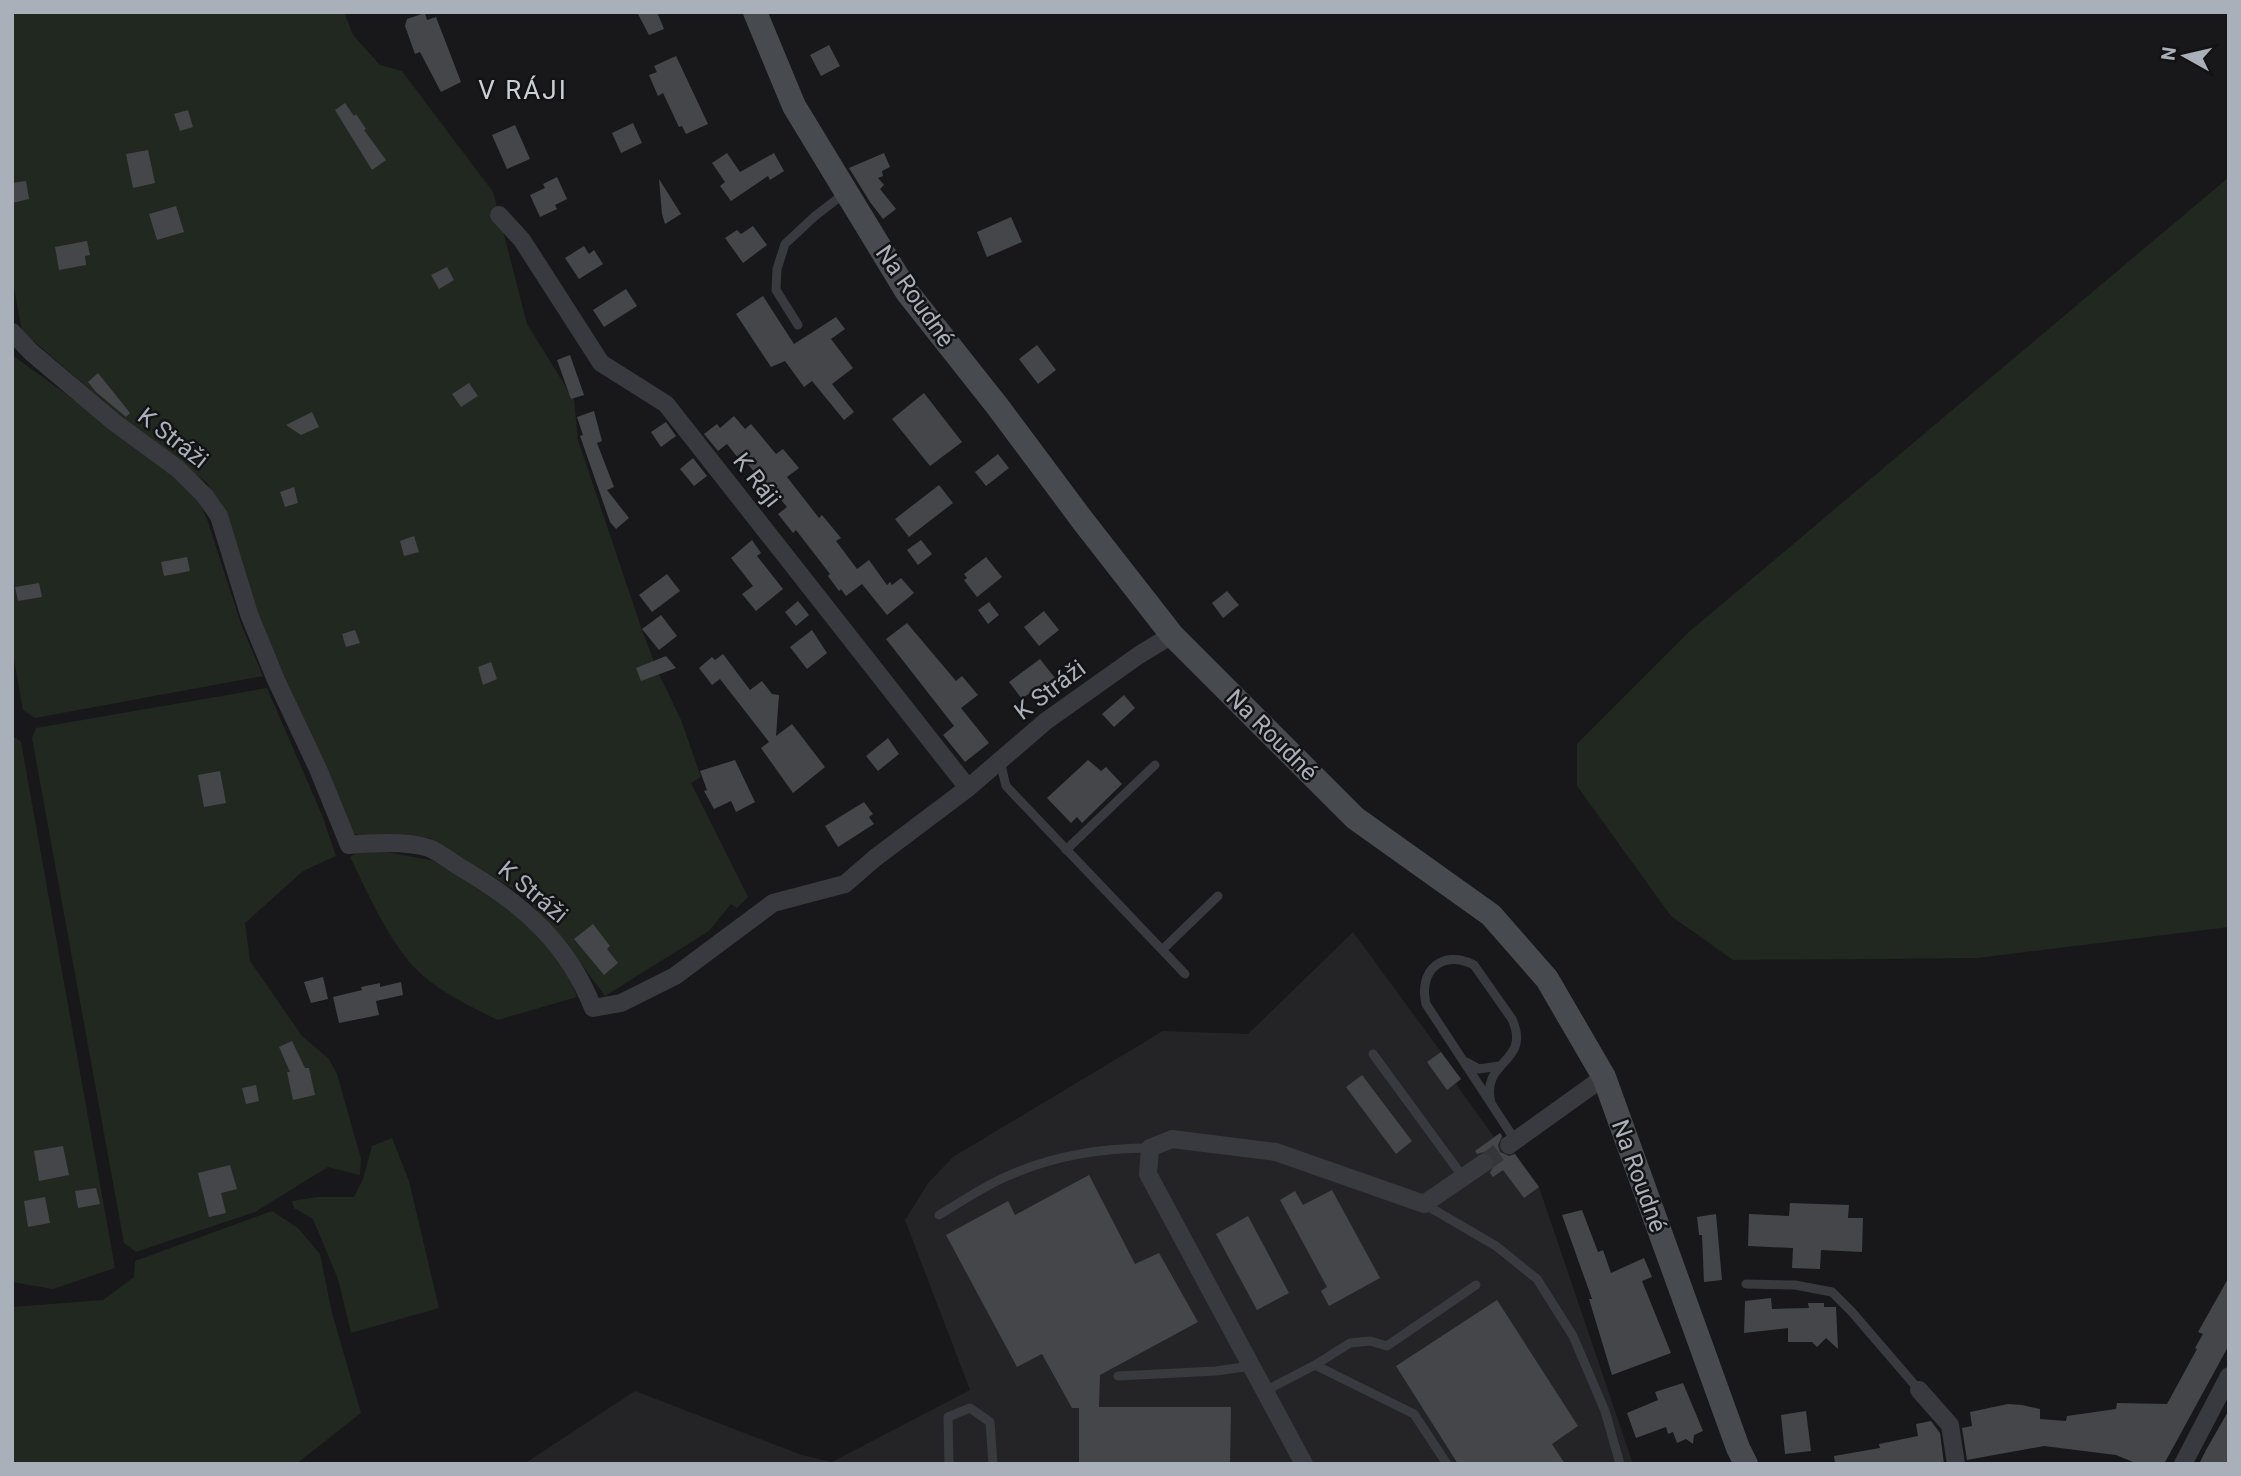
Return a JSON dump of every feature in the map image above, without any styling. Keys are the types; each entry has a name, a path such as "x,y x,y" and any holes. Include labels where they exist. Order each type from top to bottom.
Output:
{"street":[{"name":"Na Roudné","path":"755,12 793,106 907,292 1172,635 1355,818 1491,915 1547,979 1604,1077 1746,1464"},
{"name":"K Ráji","path":"499,215 522,240 601,363 666,404 968,788"},
{"name":"K Stráži","path":"13,330 31,352 105,416 178,469 205,496 219,516 248,614 349,845 380,842 429,848 520,906 557,943 584,984 593,1008 621,1003 675,976 773,902 845,884 968,788 1046,721 1172,635"},
{"path":"1512,1143 1604,1077"},
{"path":"1304,1464 1148,1174 1150,1148 1172,1139 1276,1152 1424,1204 1484,1163"},
{"path":"2183,1464 2229,1376"},
{"path":"1919,1390 1950,1425 1956,1464"}],"lane":[{"path":"798,325 776,290 777,269 785,244 846,192"},
{"path":"1000,761 1006,786 1185,974"},
{"path":"1066,850 1155,765"},
{"path":"1162,950 1218,896"},
{"path":"1491,1103 1489,1084 1493,1074 1515,1050 1517,1029 1482,973 1474,965 1454,959 1434,967 1424,984 1426,1004 1491,1103 1512,1143"},
{"path":"1373,1054 1463,1177"},
{"path":"1462,1059 1479,1069 1500,1066"},
{"path":"939,1215 1002,1179 1057,1159 1117,1148 1150,1148"},
{"path":"1424,1204 1496,1246 1536,1279 1573,1336 1605,1411 1620,1464"},
{"path":"1746,1284 1795,1285 1832,1292 1919,1390"},
{"path":"1265,1391 1350,1343 1370,1341 1387,1346 1476,1285"},
{"path":"1315,1365 1415,1414 1447,1464"},
{"path":"1118,1376 1216,1371 1251,1366"},
{"path":"949,1464 948,1417 970,1408 990,1422 993,1464"}],"shaded area":[{"path":"12,12 344,12 353,35 380,65 402,71 493,192 527,324 574,400 578,440 642,630 681,720 701,777 691,783 748,897 737,908 731,904 709,931 605,996 567,945 523,895 430,838 362,836 350,832 272,662 224,512 207,483 116,412 22,331 12,278"},
{"path":"2229,177 2229,927 1977,958 1733,960 1671,916 1577,786 1577,744 1690,631"},
{"path":"12,355 194,490 207,519 241,624 263,676 35,718 23,710 12,648"},
{"path":"267,688 322,815 336,856 303,871 245,923 250,961 302,1036 329,1059 337,1074 361,1159 360,1175 328,1167 255,1212 136,1252 124,1243 32,738 36,728"},
{"path":"12,735 21,742 115,1268 53,1289 12,1282"},
{"path":"365,848 435,861 512,907 564,964 577,997 498,1020 442,990 421,974 402,953 378,913 350,857"},
{"path":"1353,932 1461,1079 1456,1084 1494,1137 1500,1133 1539,1187 1633,1464 524,1464 635,1391 802,1455 832,1462 970,1390 905,1220 929,1182 953,1157 1163,1031 1248,1034"},
{"path":"392,1138 409,1181 439,1308 351,1333 338,1279 313,1219 294,1208 292,1201 317,1197 354,1197 363,1179 372,1146"},
{"path":"272,1211 298,1228 320,1254 332,1313 361,1413 296,1464 12,1464 12,1307 103,1300 134,1277 135,1261"}],"building":[{"path":"637,12 657,12 664,29 649,35"},
{"path":"425,13 427,20 436,17 461,82 441,92 420,52 415,54 405,26 407,19"},
{"path":"829,45 840,66 821,76 810,55"},
{"path":"676,56 708,124 686,134 682,126 679,127 663,93 658,96 649,75 657,72 654,66"},
{"path":"345,103 354,116 356,114 386,160 372,170 335,110"},
{"path":"188,110 193,127 180,131 174,114"},
{"path":"633,123 642,143 621,153 612,133"},
{"path":"515,125 530,159 507,169 492,135"},
{"path":"148,150 155,183 133,188 126,154"},
{"path":"727,153 740,172 774,153 784,171 770,180 768,176 731,201 720,186 725,182 712,163"},
{"path":"884,153 890,167 882,171 883,176 878,178 884,185 880,189 896,209 883,219 849,168"},
{"path":"557,177 567,199 555,205 557,209 540,217 530,195 545,188 543,184"},
{"path":"659,179 681,214 665,224 662,214"},
{"path":"26,181 29,199 12,203 12,183"},
{"path":"176,206 184,232 157,240 149,214"},
{"path":"1011,217 1022,242 987,257 977,232"},
{"path":"753,226 767,245 743,263 725,238 737,230 741,234"},
{"path":"87,241 90,255 85,256 86,265 59,270 55,247"},
{"path":"584,246 589,254 594,250 603,264 579,279 565,258"},
{"path":"447,267 454,280 439,289 431,275"},
{"path":"626,289 637,306 604,327 593,310"},
{"path":"763,296 794,344 836,317 845,329 831,339 853,368 832,384 854,412 844,420 812,381 804,387 785,361 771,367 736,314"},
{"path":"1037,345 1056,370 1038,384 1019,359"},
{"path":"570,355 584,395 571,399 557,360"},
{"path":"98,373 130,413 126,417 88,382"},
{"path":"469,383 478,396 461,407 452,394"},
{"path":"924,393 962,442 930,466 892,419"},
{"path":"594,411 602,441 597,443 614,487 607,490 629,518 616,529 610,522 580,436 583,435 577,417"},
{"path":"312,412 319,427 301,435 286,425"},
{"path":"734,416 745,429 751,424 776,454 783,449 799,468 787,477 819,518 822,515 841,538 836,541 857,569 869,560 887,585 890,582 892,585 901,578 914,593 887,615 862,584 846,596 841,589 839,591 828,576 830,574 796,530 793,533 778,514 787,507 767,483 764,485 741,455 738,458 727,444 718,451 704,434 717,424 720,428"},
{"path":"666,422 676,436 661,447 651,432"},
{"path":"998,454 1009,468 986,486 975,472"},
{"path":"693,458 707,476 694,486 680,469"},
{"path":"939,485 953,503 909,537 895,519"},
{"path":"294,487 298,503 285,507 280,492"},
{"path":"414,536 419,552 404,556 400,541"},
{"path":"752,540 761,553 757,556 783,589 756,611 742,594 753,586 731,558"},
{"path":"921,540 932,554 918,565 907,550"},
{"path":"187,557 190,571 164,576 161,562"},
{"path":"986,557 1002,577 977,597 964,580 967,578 964,574"},
{"path":"667,574 680,591 652,612 639,595"},
{"path":"39,583 42,597 18,601 15,587"},
{"path":"1227,591 1239,605 1223,618 1212,603"},
{"path":"798,601 809,615 796,626 785,612"},
{"path":"989,602 999,615 988,624 978,610"},
{"path":"1044,611 1059,630 1039,646 1024,627"},
{"path":"661,615 677,636 659,650 642,629"},
{"path":"907,623 956,681 962,676 978,695 961,708 989,743 965,762 943,735 954,726 886,639"},
{"path":"355,630 360,643 346,647 342,634"},
{"path":"812,630 827,653 807,669 790,647"},
{"path":"723,654 750,690 762,681 772,694 779,695 776,736 792,724 825,767 793,793 761,748 769,742 720,679 712,685 699,668 712,657 715,660"},
{"path":"666,656 676,668 641,681 636,668"},
{"path":"1040,659 1055,678 1042,688 1040,685 1022,699 1009,682"},
{"path":"491,662 497,679 483,685 478,667"},
{"path":"1124,695 1135,708 1114,727 1102,714"},
{"path":"888,738 899,754 878,771 866,756"},
{"path":"735,760 755,802 736,812 731,801 714,809 704,791 707,790 700,771"},
{"path":"1088,760 1101,771 1106,767 1122,784 1082,823 1077,817 1071,823 1047,798"},
{"path":"220,771 226,803 204,807 198,775"},
{"path":"864,802 873,814 869,817 874,824 838,847 825,826"},
{"path":"593,924 610,946 607,949 618,963 604,975 574,939"},
{"path":"323,977 328,999 311,1003 304,982"},
{"path":"401,982 403,995 376,1001 379,1015 339,1023 333,997 362,990 361,987 380,983 380,987"},
{"path":"292,1041 305,1068 309,1068 315,1095 293,1100 287,1072 290,1072 279,1047"},
{"path":"1441,1052 1461,1079 1447,1090 1427,1062"},
{"path":"1362,1075 1412,1141 1396,1154 1346,1087"},
{"path":"256,1085 259,1101 246,1104 242,1088"},
{"path":"1500,1133 1500,1152 1509,1156 1515,1154 1539,1187 1524,1198 1503,1170 1493,1177 1490,1173 1495,1163 1493,1156 1484,1152 1477,1154 1475,1151"},
{"path":"63,1146 69,1175 39,1181 34,1151"},
{"path":"230,1165 237,1189 221,1193 226,1213 209,1217 198,1173"},
{"path":"1089,1175 1135,1264 1159,1253 1198,1322 1100,1375 1099,1407 1231,1407 1230,1464 1079,1464 1079,1408 1072,1408 1042,1354 1017,1367 946,1235 1008,1201 1015,1215"},
{"path":"96,1188 100,1204 78,1208 75,1191"},
{"path":"1332,1190 1380,1278 1329,1306 1321,1291 1327,1287 1280,1200 1295,1191 1303,1205"},
{"path":"45,1197 50,1223 28,1227 24,1201"},
{"path":"1790,1203 1849,1205 1848,1218 1863,1218 1862,1252 1821,1250 1820,1269 1792,1268 1793,1248 1748,1246 1749,1214 1789,1216"},
{"path":"1582,1210 1598,1252 1603,1250 1611,1273 1644,1258 1652,1277 1642,1281 1671,1353 1612,1375 1589,1299 1592,1299 1562,1215"},
{"path":"1716,1214 1722,1280 1704,1282 1702,1235 1699,1235 1697,1217"},
{"path":"1248,1216 1289,1293 1257,1310 1216,1234"},
{"path":"2229,1277 2229,1345 2164,1464 2138,1464 2116,1455 2044,1446 1967,1460 1962,1428 1972,1426 1970,1412 2008,1404 2022,1405 2040,1409 2040,1419 2066,1421 2067,1416 2116,1409 2117,1403 2167,1404 2197,1349 2195,1348 2203,1334 2198,1332"},
{"path":"1771,1298 1772,1309 1809,1308 1808,1303 1824,1303 1824,1307 1836,1307 1838,1349 1826,1338 1817,1347 1812,1342 1788,1342 1788,1328 1744,1333 1745,1301"},
{"path":"1497,1300 1578,1426 1552,1444 1565,1464 1458,1464 1396,1366"},
{"path":"1683,1383 1703,1431 1694,1435 1693,1444 1686,1439 1677,1443 1673,1432 1668,1434 1666,1427 1636,1438 1627,1413 1658,1400 1655,1392"},
{"path":"2229,1410 2229,1464 2199,1464 2206,1450"},
{"path":"1806,1411 1811,1451 1785,1454 1781,1415"},
{"path":"1931,1421 1940,1433 1944,1464 1835,1464 1834,1456 1880,1448 1879,1444 1918,1436 1916,1424"}],"tunnel":[{"path":"1484,1163 1509,1145"}],"district":[{"name":"V RÁJI","path":"523,90"}]}
